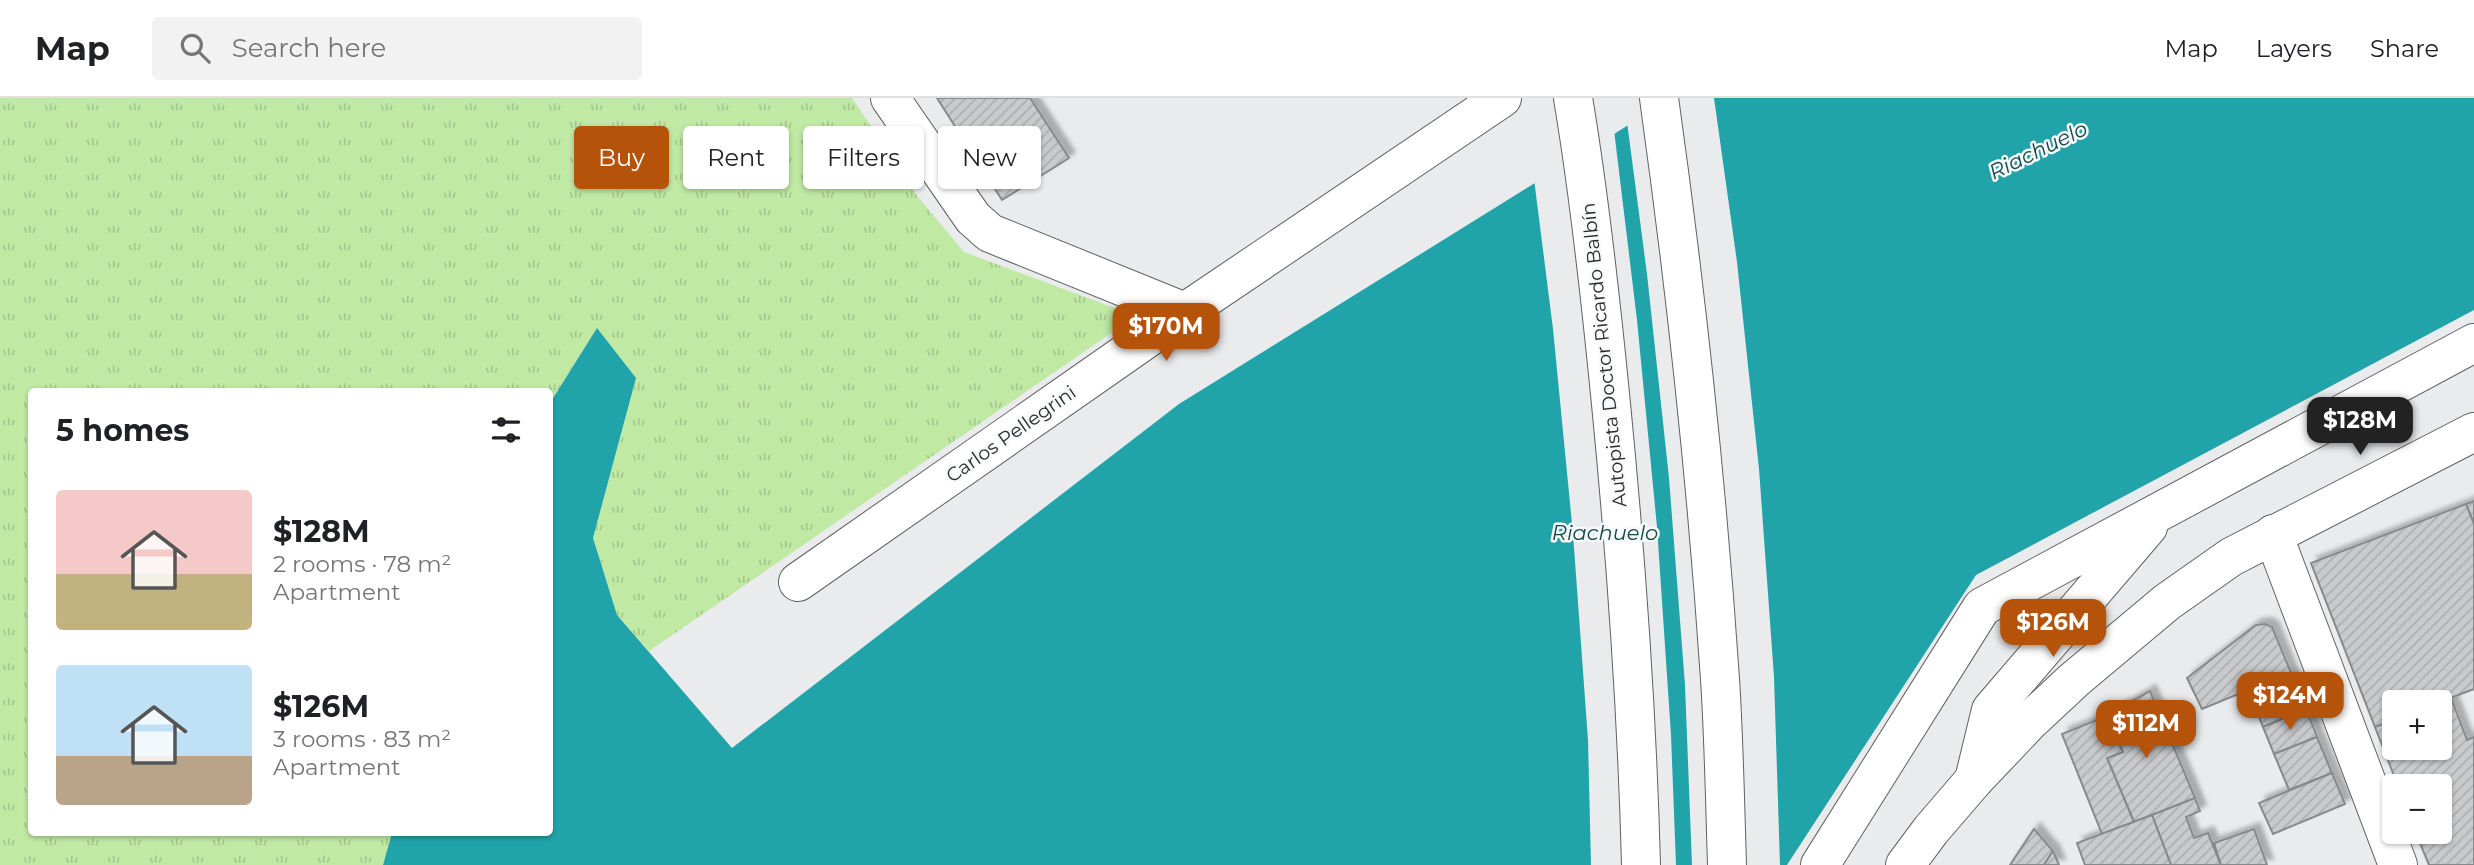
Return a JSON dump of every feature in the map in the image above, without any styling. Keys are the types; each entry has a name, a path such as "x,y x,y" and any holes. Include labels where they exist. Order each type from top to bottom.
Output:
{"main road":[{"path":"890,98 973,218 990,233 1185,313"},
{"name":"Carlos Pellegrini","path":"798,582 1185,313 1502,98"},
{"name":"Autopista Doctor Ricardo Balbín","path":"1573,98 1603,324 1622,516 1638,737 1642,865"},
{"path":"1659,98 1683,269 1704,475 1720,682 1727,865"},
{"path":"1820,865 1982,607 2474,343"},
{"path":"1905,865 1974,780 2030,721 2126,635 2202,576 2273,534 2474,432"},
{"path":"1974,780 1991,710 2163,510"},
{"path":"2273,534 2398,865"}],"green space":[{"path":"0,98 852,98 871,126 803,126 803,189 913,189 964,252 1136,316 649,651 617,615 593,538 636,378 597,328 553,398 553,388 28,388 28,836 391,836 383,865 0,865"}],"water":[{"name":"Riachuelo","path":"1672,98 2474,98 2474,310 1976,575 1787,865 383,865 391,836 553,836 553,398 597,328 636,378 593,538 617,615 732,748 1179,404"}],"pier":[{"path":"1665,98 1714,98 1737,262 1759,469 1774,677 1780,865 1692,865 1685,685 1669,478 1627,122"},
{"path":"1614,130 1637,320 1657,527 1671,735 1676,865 1591,865 1588,740 1573,534 1553,329 1534,179"}],"building":[{"path":"937,98 1030,98 1069,158 1041,176 1041,126 955,126"},
{"path":"995,189 1020,189 1002,200"},
{"path":"2474,501 2474,524 2466,504"},
{"path":"2466,504 2474,524 2474,689 2452,697 2452,690 2382,690 2382,724 2375,727 2311,563"},
{"path":"2265,624 2272,627 2306,709 2263,727 2248,690 2202,709 2187,678 2256,625"},
{"path":"2150,691 2195,798 2134,822 2107,758 2123,752 2104,717"},
{"path":"2452,701 2467,740 2474,737 2474,865 2429,865 2420,844 2452,844 2452,774 2393,774 2388,760 2452,760"},
{"path":"2306,709 2317,737 2274,754 2263,727"},
{"path":"2104,717 2123,752 2107,758 2134,822 2102,834 2062,734"},
{"path":"2382,724 2382,745 2375,727"},
{"path":"2317,737 2332,773 2289,790 2274,754"},
{"path":"2332,773 2345,804 2273,834 2259,803"},
{"path":"2195,798 2200,811 2186,817 2194,838 2208,833 2221,865 2171,865 2152,815"},
{"path":"2152,815 2171,865 2085,865 2077,843"},
{"path":"2034,829 2053,851 2044,865 2010,865"},
{"path":"2254,829 2267,865 2221,865 2214,843"},
{"path":"2053,851 2059,865 2044,865"}]}
